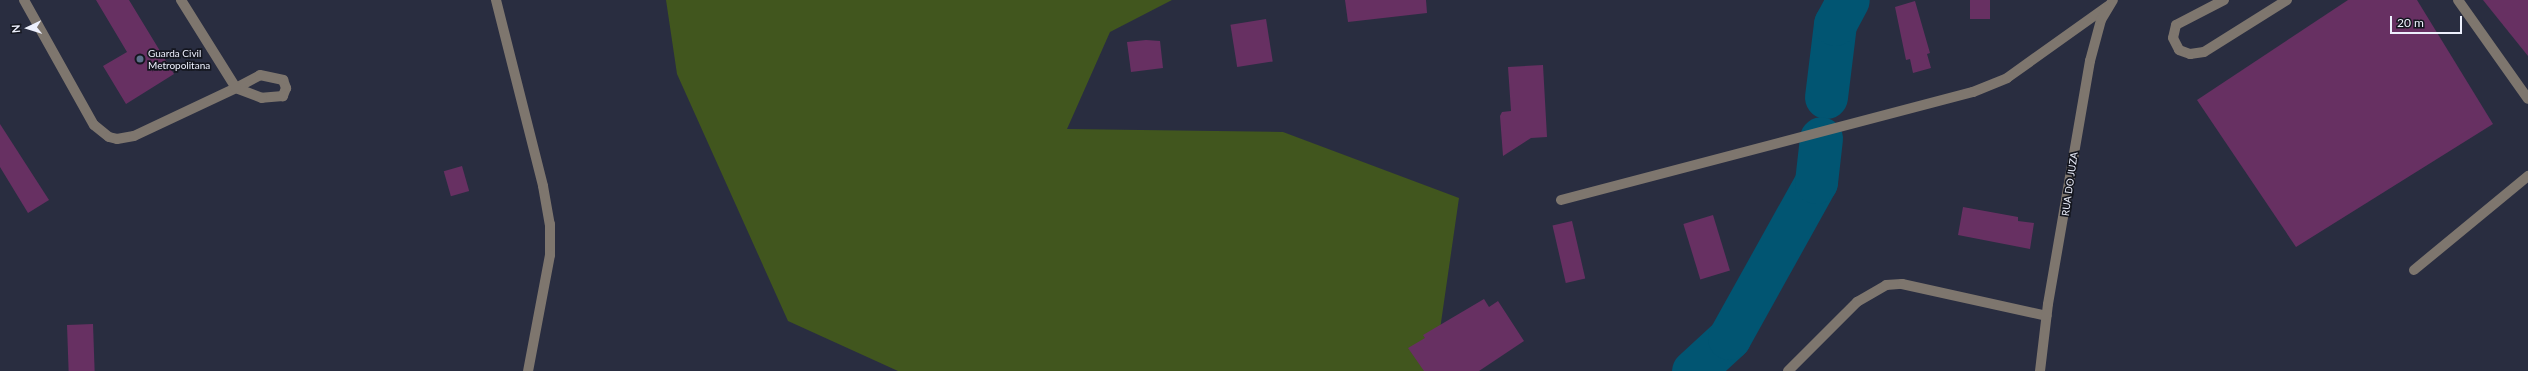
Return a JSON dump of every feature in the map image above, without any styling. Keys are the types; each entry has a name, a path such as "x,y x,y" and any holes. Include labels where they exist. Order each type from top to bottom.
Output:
{"street":[{"path":"24,0 94,125 109,137 117,139 134,136 236,88 181,0"},
{"path":"496,0 542,178 550,224 550,255 528,371"},
{"path":"2224,0 2176,25 2173,38 2179,50 2190,54 2204,52 2287,0"},
{"path":"2458,0 2528,99"},
{"path":"1561,200 1974,92 2007,78 2110,3"},
{"name":"RUA DO JUZA","path":"2040,371 2047,316 2088,68 2110,3"},
{"path":"2414,270 2528,176"},
{"path":"1788,371 1857,302 1886,285 1902,284 2047,316"}],"green space":[{"path":"666,0 1172,0 1110,32 1067,129 1283,132 1459,198 1434,371 898,371 788,321 677,74"}],"building":[{"name":"Guarda Civil Metropolitana","path":"96,0 129,0 174,74 126,104 103,66 127,52"},
{"path":"1345,0 1426,0 1427,13 1348,22"},
{"path":"1970,0 1990,0 1990,19 1970,19"},
{"path":"2348,0 2417,0 2493,124 2296,247 2197,100"},
{"path":"2483,0 2528,0 2528,56"},
{"path":"1915,1 1930,53 1927,54 1931,68 1913,73 1910,59 1906,60 1895,7"},
{"path":"1266,19 1273,61 1237,67 1230,25"},
{"path":"1146,40 1160,41 1163,68 1131,72 1127,42"},
{"path":"1543,65 1547,137 1531,138 1503,156 1500,116 1502,112 1511,111 1508,67"},
{"path":"0,124 49,200 28,213 0,167"},
{"path":"462,166 469,191 451,196 444,171"},
{"path":"1963,207 2018,217 2018,221 2034,223 2030,249 1958,235"},
{"path":"1713,215 1730,270 1700,280 1683,224"},
{"path":"1572,221 1585,278 1566,283 1553,225"},
{"path":"1484,299 1489,307 1498,301 1524,341 1479,371 1424,371 1408,348 1425,338 1423,335"},
{"path":"93,324 95,371 69,371 67,325"}],"waterway":[{"path":"1826,97 1835,24 1848,0"},
{"path":"1693,371 1729,338 1816,182 1821,138"}],"place":[{"name":"Guarda Civil Metropolitana","path":"140,59"}]}
